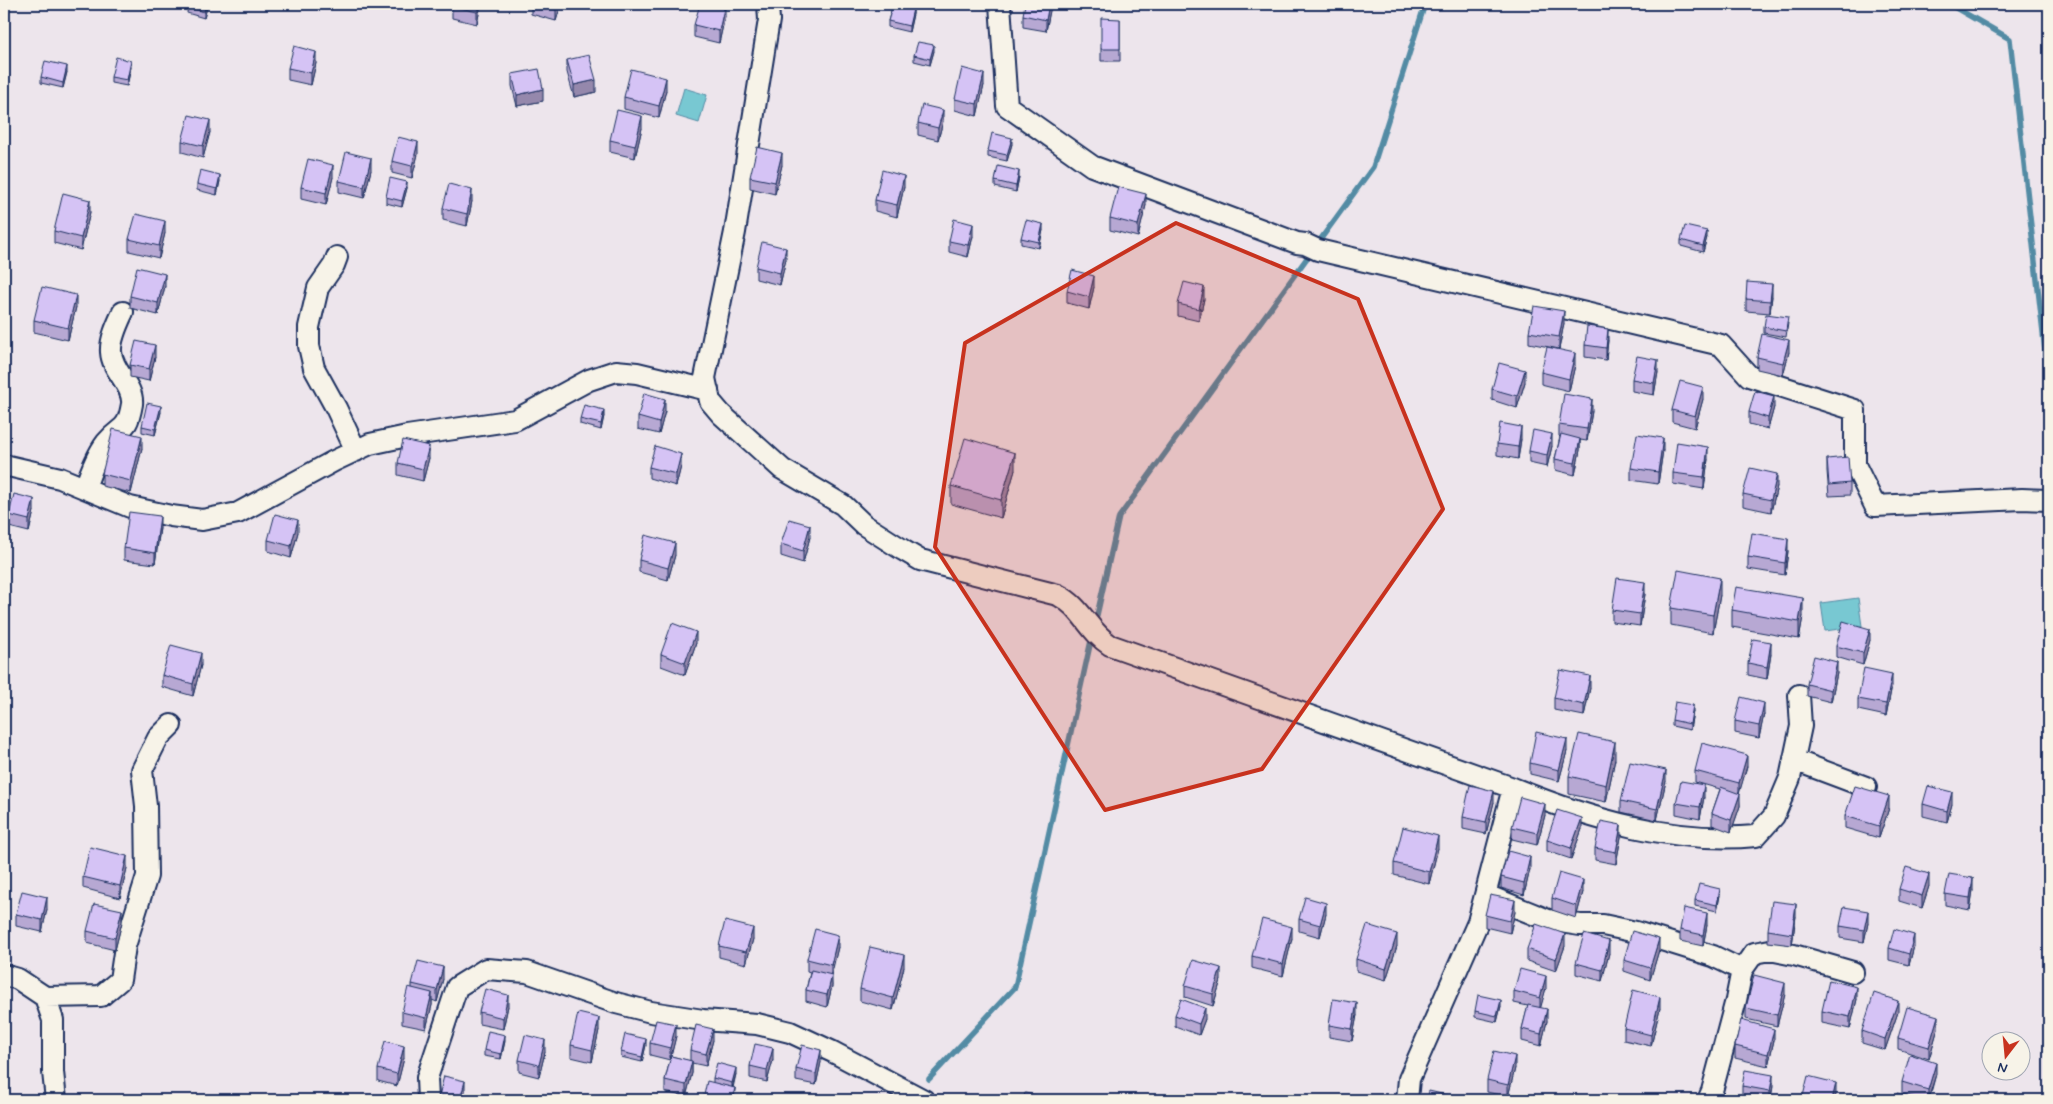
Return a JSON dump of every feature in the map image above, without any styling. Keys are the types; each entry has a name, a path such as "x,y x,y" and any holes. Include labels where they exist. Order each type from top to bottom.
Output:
{"street":[{"path":"768,4 769,20 735,232 705,378 710,401 721,414 782,469 843,505 864,524 920,560 1058,595 1070,601 1100,639 1110,645 1554,804 1607,820 1678,835 1725,839 1756,836 1774,816 1790,778 1794,760 1801,726 1799,695"},
{"path":"1000,4 1007,106 1092,166 1311,247 1721,345 1749,376 1855,410 1855,465 1875,506 2022,499 2049,500"},
{"path":"337,257 334,265 318,288 309,327 308,346 314,368 336,408 356,451"},
{"path":"85,488 93,466 106,444 128,423 132,401 129,388 113,362 110,350 115,330 123,312"},
{"path":"4,465 60,478 130,507 171,516 202,520 238,513 370,444 407,436 515,420 589,380 616,371 637,372 708,390"},
{"path":"4,975 18,979 45,997 101,996 120,980 125,946 147,876 146,806 142,770 158,738 171,725"},
{"path":"1794,760 1866,788"},
{"path":"1407,1100 1409,1079 1478,922 1513,788"},
{"path":"1485,894 1548,920 1580,925 1603,925 1636,932 1713,956 1742,970"},
{"path":"1708,1100 1712,1091 1742,970 1754,953 1770,950 1853,972"},
{"path":"428,1100 427,1078 457,987 486,969 527,972 608,1001 651,1012 703,1020 757,1024 790,1032 834,1052 924,1100"},
{"path":"45,997 53,1020 53,1072 56,1100"}],"highlighted area":[{"path":"1176,223 1358,299 1443,509 1262,769 1105,810 935,547 965,343"}],"water":[{"path":"684,88 707,95 699,123 676,116"},
{"path":"1858,598 1862,626 1825,631 1821,603"}],"building":[{"path":"188,4 206,4 204,12 187,7"},
{"path":"452,4 479,4 477,12 452,6"},
{"path":"536,4 558,4 556,10"},
{"path":"700,4 725,4 719,31 694,25"},
{"path":"893,4 913,9 909,26 888,21"},
{"path":"1025,4 1049,4 1046,20 1023,15"},
{"path":"1101,18 1120,19 1120,49 1101,49"},
{"path":"918,42 934,45 930,59 914,55"},
{"path":"294,46 316,52 311,73 288,68"},
{"path":"589,55 596,80 574,85 567,60"},
{"path":"116,57 131,61 127,80 111,77"},
{"path":"45,61 67,66 63,83 41,77"},
{"path":"962,68 984,74 977,104 955,99"},
{"path":"539,69 543,89 517,95 512,74"},
{"path":"631,69 666,78 659,106 624,97"},
{"path":"922,105 943,110 938,128 918,123"},
{"path":"617,110 642,116 635,146 610,140"},
{"path":"189,115 210,120 203,146 182,141"},
{"path":"992,133 1012,138 1007,155 988,151"},
{"path":"398,137 418,142 412,166 392,161"},
{"path":"757,147 782,153 775,182 750,177"},
{"path":"346,152 371,158 364,187 339,181"},
{"path":"308,159 333,165 326,193 301,187"},
{"path":"998,166 1019,171 1016,186 995,181"},
{"path":"200,170 220,175 217,189 197,184"},
{"path":"882,170 904,176 897,205 875,200"},
{"path":"390,178 407,182 402,201 386,197"},
{"path":"449,184 472,190 467,214 443,208"},
{"path":"1118,187 1146,194 1138,225 1110,218"},
{"path":"63,193 90,200 81,238 54,231"},
{"path":"136,214 165,221 159,246 129,239"},
{"path":"954,219 973,224 968,245 949,241"},
{"path":"1026,220 1043,224 1039,242 1021,238"},
{"path":"1685,226 1707,231 1703,246 1681,240"},
{"path":"762,242 786,248 780,273 756,267"},
{"path":"137,267 165,274 158,303 130,296"},
{"path":"1072,270 1094,276 1089,297 1067,291"},
{"path":"1184,282 1204,287 1199,309 1178,304"},
{"path":"1747,282 1772,284 1770,301 1746,299"},
{"path":"42,287 76,295 68,328 34,320"},
{"path":"1534,306 1564,311 1559,337 1529,332"},
{"path":"1766,314 1788,317 1786,331 1764,327"},
{"path":"1587,326 1608,329 1606,348 1585,345"},
{"path":"1762,334 1789,340 1783,363 1757,357"},
{"path":"136,341 155,345 149,369 130,365"},
{"path":"1547,347 1575,353 1569,379 1541,372"},
{"path":"1637,356 1658,360 1654,383 1632,379"},
{"path":"1499,363 1525,370 1517,396 1492,389"},
{"path":"1680,381 1703,387 1695,416 1672,410"},
{"path":"1755,391 1774,396 1768,418 1749,412"},
{"path":"644,393 665,399 659,423 638,417"},
{"path":"1564,394 1592,399 1587,429 1559,425"},
{"path":"147,403 161,406 155,429 142,426"},
{"path":"584,405 604,410 601,424 580,419"},
{"path":"1500,423 1521,427 1518,447 1497,444"},
{"path":"113,429 142,436 131,481 102,474"},
{"path":"1533,430 1552,434 1547,455 1529,451"},
{"path":"1561,434 1580,439 1575,463 1555,459"},
{"path":"1637,434 1663,438 1658,472 1631,468"},
{"path":"965,438 1015,453 1001,500 951,486"},
{"path":"403,440 429,446 423,469 398,463"},
{"path":"1677,442 1708,447 1704,477 1673,473"},
{"path":"655,446 681,454 676,474 649,467"},
{"path":"1848,457 1850,483 1829,485 1827,459"},
{"path":"1750,468 1777,474 1771,500 1743,494"},
{"path":"14,494 34,499 29,520 9,515"},
{"path":"129,512 160,516 155,553 124,548"},
{"path":"275,514 298,520 291,546 268,540"},
{"path":"789,519 810,525 803,551 781,544"},
{"path":"1752,533 1788,539 1785,563 1748,557"},
{"path":"645,535 675,543 668,568 639,560"},
{"path":"1678,570 1720,578 1713,615 1671,608"},
{"path":"1617,578 1645,582 1640,614 1612,610"},
{"path":"1736,587 1803,598 1799,622 1732,610"},
{"path":"1843,621 1870,629 1863,653 1836,646"},
{"path":"672,623 696,632 685,663 661,654"},
{"path":"1753,639 1771,642 1767,667 1748,663"},
{"path":"171,645 201,653 193,684 162,675"},
{"path":"1814,656 1837,662 1831,690 1807,684"},
{"path":"1864,668 1892,674 1886,704 1858,699"},
{"path":"1560,670 1590,676 1584,705 1554,698"},
{"path":"1741,697 1764,703 1759,726 1735,721"},
{"path":"1675,702 1693,705 1690,724 1672,720"},
{"path":"1536,732 1567,739 1559,770 1530,763"},
{"path":"1579,734 1615,742 1606,785 1569,776"},
{"path":"1702,743 1747,755 1739,783 1695,771"},
{"path":"1630,762 1666,770 1657,809 1621,801"},
{"path":"1681,781 1704,785 1700,807 1676,803"},
{"path":"1470,785 1494,791 1486,822 1463,817"},
{"path":"1855,786 1889,796 1879,826 1845,816"},
{"path":"1928,786 1952,792 1947,811 1923,804"},
{"path":"1721,787 1740,794 1731,820 1712,813"},
{"path":"1520,797 1545,804 1537,833 1512,827"},
{"path":"1557,810 1582,818 1571,848 1547,840"},
{"path":"1601,821 1621,825 1616,852 1595,848"},
{"path":"1403,827 1438,836 1429,872 1394,863"},
{"path":"90,847 127,856 120,886 83,877"},
{"path":"1508,851 1530,857 1524,883 1501,877"},
{"path":"1906,867 1929,874 1922,896 1899,889"},
{"path":"1559,873 1583,880 1576,906 1552,898"},
{"path":"1949,874 1973,878 1970,898 1945,894"},
{"path":"1699,884 1720,889 1717,905 1695,900"},
{"path":"22,891 47,897 42,920 16,914"},
{"path":"1490,895 1515,900 1510,921 1485,915"},
{"path":"1305,897 1326,903 1320,925 1299,919"},
{"path":"1772,901 1796,904 1792,934 1768,930"},
{"path":"94,904 122,910 115,938 87,931"},
{"path":"1844,907 1868,911 1864,930 1840,926"},
{"path":"1684,908 1707,913 1703,935 1680,930"},
{"path":"1262,919 1292,927 1283,964 1252,956"},
{"path":"725,921 753,928 746,952 719,946"},
{"path":"1536,924 1565,934 1556,959 1527,949"},
{"path":"1367,925 1397,934 1386,969 1356,959"},
{"path":"815,929 838,935 831,965 807,959"},
{"path":"1894,929 1914,935 1909,954 1889,948"},
{"path":"1632,931 1659,939 1650,968 1624,960"},
{"path":"1584,934 1609,941 1602,970 1576,963"},
{"path":"870,947 904,955 893,998 860,989"},
{"path":"1193,960 1221,968 1213,994 1185,986"},
{"path":"418,961 443,967 437,990 412,984"},
{"path":"1520,969 1546,976 1540,998 1514,991"},
{"path":"811,970 832,975 827,995 806,990"},
{"path":"1754,975 1785,983 1777,1015 1746,1008"},
{"path":"1829,980 1857,987 1850,1017 1822,1011"},
{"path":"408,987 432,993 426,1018 402,1012"},
{"path":"485,989 508,995 503,1018 479,1012"},
{"path":"1633,990 1660,997 1651,1035 1624,1028"},
{"path":"1874,993 1898,1001 1885,1039 1862,1031"},
{"path":"1478,995 1501,1000 1497,1016 1475,1011"},
{"path":"1181,999 1205,1008 1199,1024 1175,1015"},
{"path":"1333,999 1357,1003 1352,1029 1329,1025"},
{"path":"1528,1005 1547,1009 1541,1034 1522,1029"},
{"path":"1907,1007 1938,1016 1929,1047 1898,1038"},
{"path":"578,1013 599,1018 592,1050 571,1045"},
{"path":"656,1020 676,1024 670,1048 650,1043"},
{"path":"1741,1020 1774,1029 1768,1054 1735,1046"},
{"path":"696,1025 713,1029 706,1054 690,1050"},
{"path":"488,1031 505,1035 501,1054 484,1050"},
{"path":"625,1034 646,1039 642,1057 621,1052"},
{"path":"525,1035 545,1040 539,1065 519,1060"},
{"path":"385,1041 404,1046 397,1074 378,1069"},
{"path":"755,1044 773,1048 767,1070 750,1066"},
{"path":"802,1045 821,1050 816,1074 796,1069"},
{"path":"1494,1051 1515,1056 1508,1085 1487,1080"},
{"path":"1910,1054 1936,1063 1928,1090 1902,1082"},
{"path":"671,1056 692,1061 686,1085 665,1080"},
{"path":"717,1063 736,1068 732,1083 713,1078"},
{"path":"1745,1070 1773,1075 1770,1091 1742,1086"},
{"path":"444,1076 465,1081 460,1100 438,1100"},
{"path":"1808,1076 1836,1083 1832,1100 1802,1100"},
{"path":"707,1081 735,1088 732,1100 703,1100"},
{"path":"1429,1091 1459,1098 1459,1100 1427,1100"},
{"path":"1025,1093 1045,1097 1044,1100 1023,1100"},
{"path":"1897,1093 1925,1100 1896,1100"}],"waterway":[{"path":"1095,624 1119,517 1373,167 1425,4"},
{"path":"1949,4 2010,39 2049,401"},
{"path":"929,1079 1015,987 1092,636"}]}
